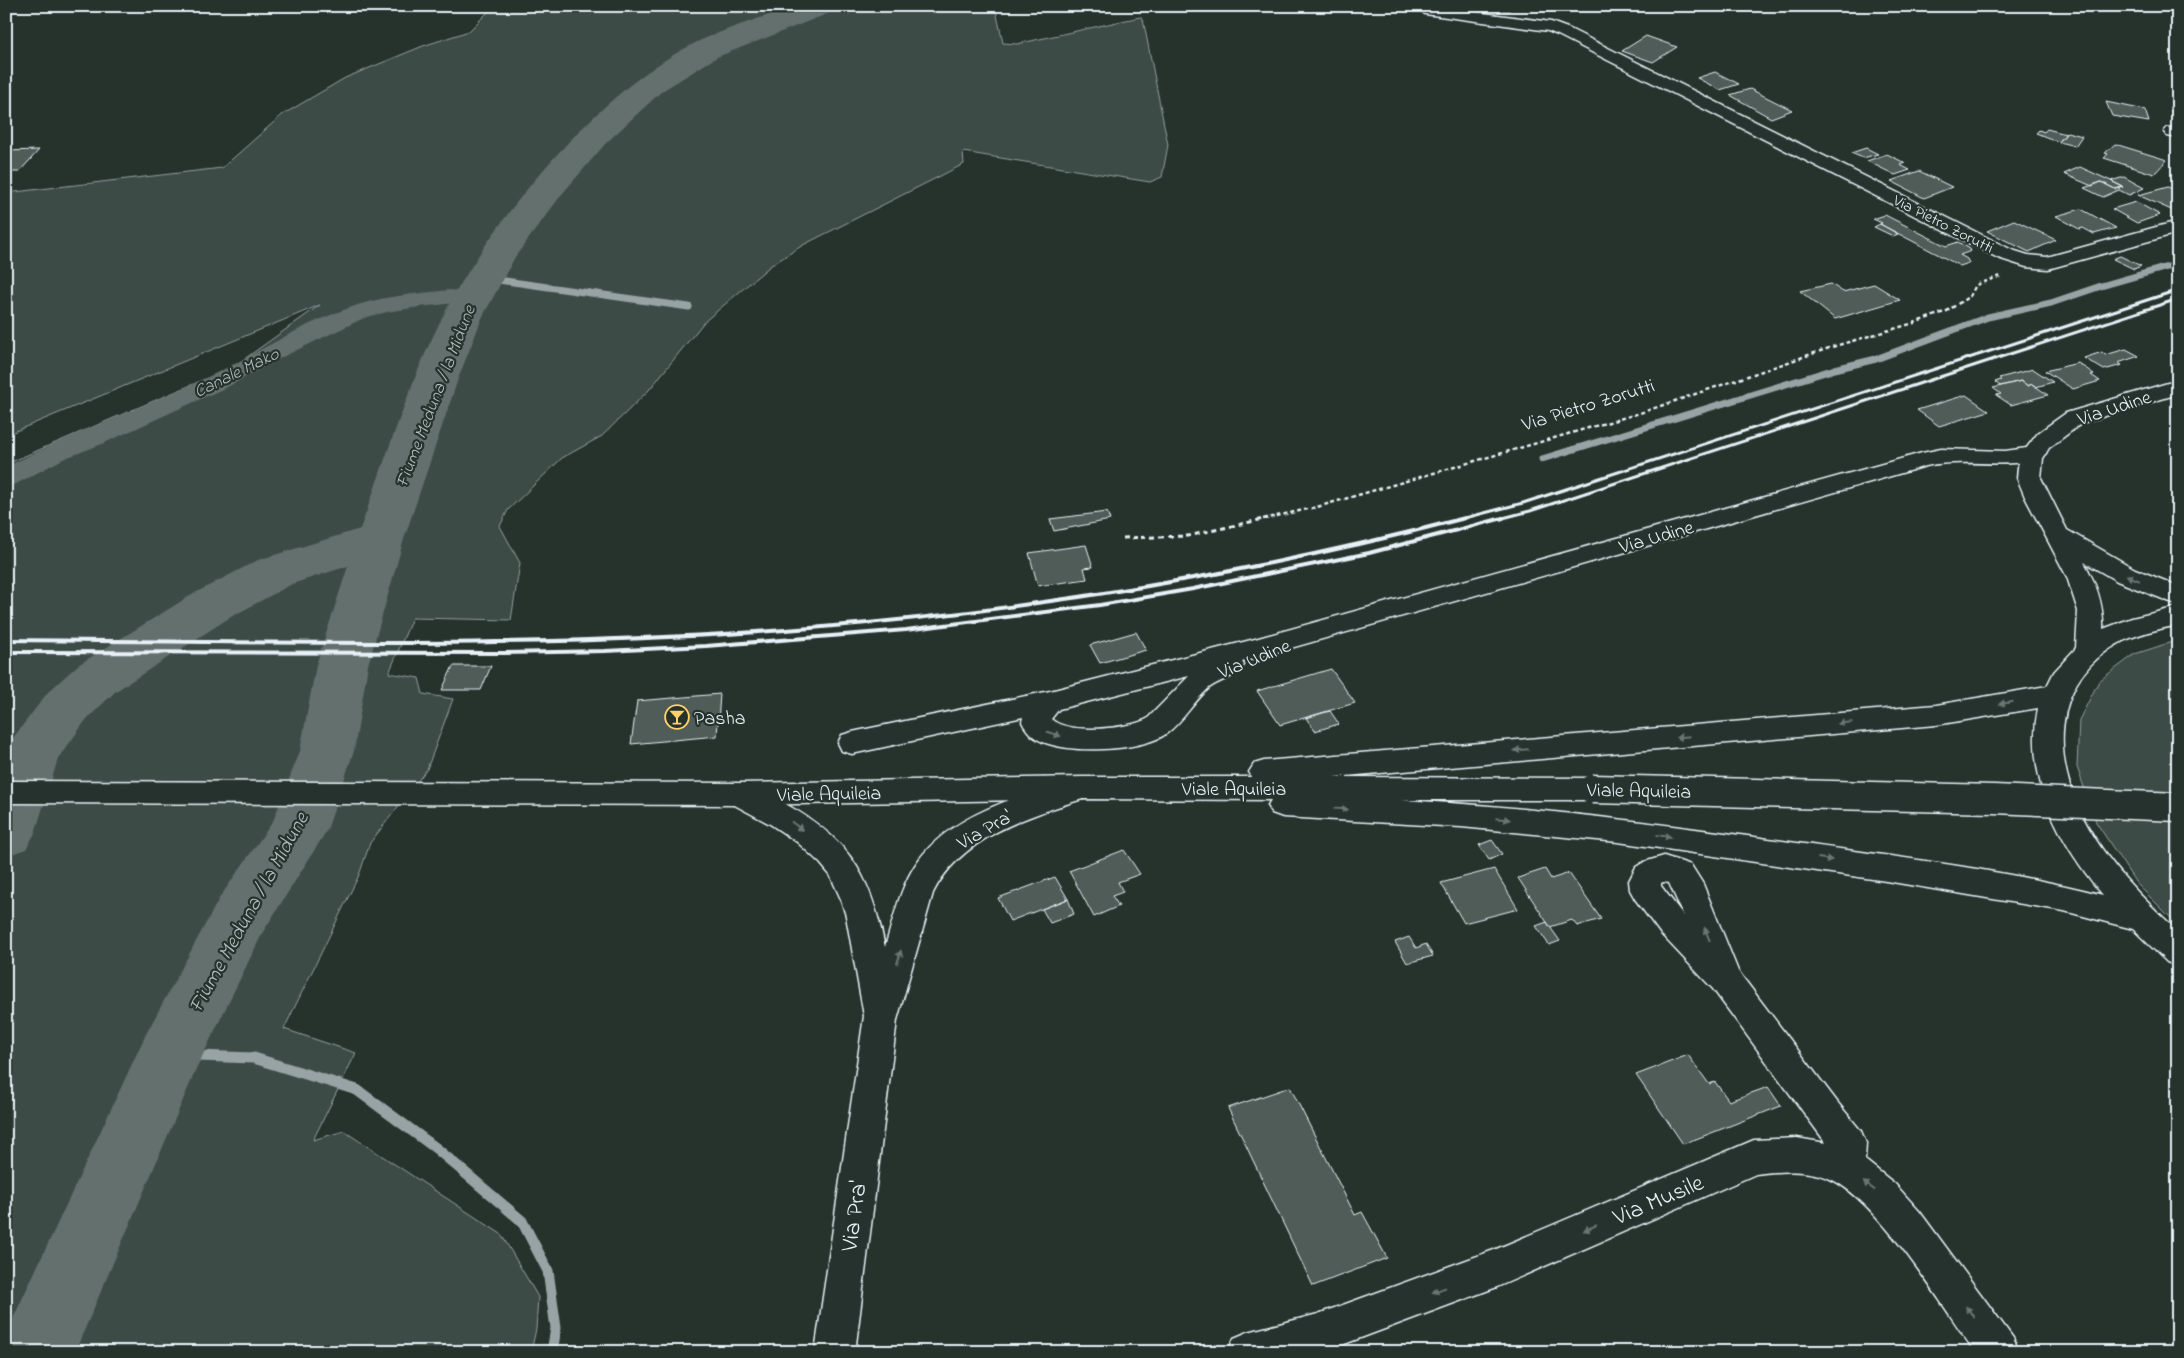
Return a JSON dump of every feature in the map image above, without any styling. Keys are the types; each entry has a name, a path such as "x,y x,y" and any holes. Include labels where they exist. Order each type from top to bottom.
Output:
{"main road":[{"name":"Via Pietro Zorutti","path":"1430,11 1551,28 1564,32 2005,254 2026,261 2048,263 2178,227"},
{"name":"Via Udine","path":"2089,651 2090,611 2080,577 2029,478 2034,454 2046,438 2074,418 2178,388"},
{"name":"Via Udine","path":"852,743 1050,700 1255,650 1922,460 1941,456 2006,458 2034,454"},
{"name":"Via Udine","path":"1969,456 2008,472 2034,490"},
{"path":"2057,533 2126,575 2178,596"},
{"path":"2178,616 2153,621 2129,629 2107,639 2089,651 2074,664 2054,696 2047,725 2048,758 2058,795 2076,834 2100,869 2141,918 2178,952"},
{"name":"Via Udine","path":"1050,700 1039,711 1036,722 1047,732 1069,738 1088,739 1125,736 1147,731 1157,726 1200,682 1224,668 1343,625"},
{"path":"1083,788 1936,715 2054,696"},
{"path":"1083,788 1328,808 1461,815 1618,830 1904,871 2064,898 2141,918"},
{"name":"Viale Aquileia","path":"6,792 739,794 1083,788 1592,789 1994,799 2178,807"},
{"name":"Via Pra'","path":"834,1352 880,1020 917,893 930,870 949,849 968,834 1030,804 1083,788"},
{"name":"Via Pra'","path":"739,794 783,816 820,844 841,866 855,891 871,958 880,1020"},
{"path":"1725,980 1848,1143 1848,1158 1841,1166"},
{"name":"Via Musile","path":"1248,1352 1318,1334 1497,1268 1754,1157 1779,1154 1809,1156 1841,1166 1875,1189 1904,1221 1999,1352"}],"path":[{"name":"Via Pietro Zorutti","path":"1123,538 1188,536 1317,507 1640,413 1835,346 1914,324 1947,311 1970,296 1976,285 2048,263"}],"shaded area":[{"path":"494,6 995,6 1003,43 1017,44 1140,17 1143,19 1168,145 1162,177 1150,182 963,152 964,164 803,245 770,266 704,322 649,390 602,436 562,458 508,510 500,526 520,563 511,620 412,618 389,673 419,678 423,694 453,699 427,769 370,843 359,875 284,1029 356,1053 313,1140 344,1131 501,1234 538,1297 536,1329 531,1352 6,1352 6,464 233,367 320,305 6,435 6,193 222,168 282,115 345,78 423,46 469,31"},
{"path":"2178,640 2178,925 2136,883 2096,822 2077,767 2079,720 2099,681 2135,654"}],"building":[{"path":"1463,6 1511,6 1509,11"},
{"path":"1646,36 1677,47 1653,62 1622,51"},
{"path":"1715,72 1739,84 1720,90 1697,78"},
{"path":"1750,89 1792,110 1771,118 1730,95"},
{"path":"2106,102 2145,110 2149,122 2112,116"},
{"path":"2047,129 2066,134 2059,142 2036,133 2039,130 2044,132"},
{"path":"2067,132 2082,136 2075,146 2059,142"},
{"path":"2115,144 2167,160 2154,174 2104,158 2108,154 2105,153"},
{"path":"1866,148 1878,154 1863,158 1851,153"},
{"path":"39,150 19,172 6,172 6,151"},
{"path":"1887,154 1905,163 1900,165 1910,170 1895,175 1867,161"},
{"path":"2080,167 2123,187 2115,189 2101,182 2092,186 2064,174"},
{"path":"1919,171 1952,187 1924,198 1891,181"},
{"path":"2124,177 2144,188 2129,195 2119,190 2103,197 2084,188 2101,182 2115,189 2123,187 2111,181"},
{"path":"2168,187 2178,192 2178,213 2138,195"},
{"path":"2136,202 2160,215 2137,223 2112,209"},
{"path":"2081,209 2116,228 2094,234 2083,228 2079,229 2056,216"},
{"path":"1885,215 1946,246 1958,242 1970,249 1971,251 1960,255 1967,259 1969,263 1960,266 1873,219"},
{"path":"2014,220 2056,240 2029,252 1987,231"},
{"path":"1880,224 1898,234 1893,236 1874,227"},
{"path":"2120,256 2141,266 2134,269 2113,259"},
{"path":"1831,284 1843,292 1874,284 1900,300 1835,319 1800,291"},
{"path":"2126,349 2139,356 2118,363 2122,365 2104,370 2084,358 2102,352 2105,355"},
{"path":"2078,363 2094,374 2091,375 2100,381 2073,389 2045,371"},
{"path":"2033,369 2053,382 2036,387 2032,384 2028,386 2021,381 2000,386 1995,382 2001,380 1999,378"},
{"path":"2021,381 2028,386 2032,384 2048,395 2011,405 1996,395 2001,394 1993,388"},
{"path":"1966,395 1989,411 1939,426 1917,410"},
{"path":"1107,512 1110,520 1054,531 1050,519"},
{"path":"1086,545 1093,567 1084,568 1087,579 1038,586 1029,553"},
{"path":"1136,632 1146,650 1100,663 1090,645"},
{"path":"453,666 491,666 481,690 442,690"},
{"path":"1331,669 1355,703 1280,725 1257,691"},
{"name":"Pasha","path":"720,694 717,736 631,744 637,701"},
{"path":"1330,711 1339,724 1315,731 1306,718"},
{"path":"1492,840 1502,854 1489,860 1479,845"},
{"path":"1124,850 1140,874 1118,882 1123,892 1112,896 1119,906 1094,917 1069,871"},
{"path":"1494,869 1518,909 1464,923 1441,883"},
{"path":"1545,869 1551,879 1569,873 1601,919 1577,926 1572,920 1550,927 1518,878"},
{"path":"1055,877 1068,899 1010,921 998,898"},
{"path":"1068,899 1074,914 1050,923 1042,909"},
{"path":"1547,922 1560,941 1549,945 1536,926"},
{"path":"1409,937 1416,948 1426,944 1433,956 1407,963 1395,942"},
{"path":"1688,1055 1709,1084 1715,1082 1729,1101 1768,1087 1781,1106 1683,1144 1636,1075"},
{"path":"1290,1087 1355,1215 1362,1212 1387,1258 1313,1286 1228,1108"}],"waterway":[{"name":"Fiume Meduna / la Midune","path":"380,539 437,379 462,318 497,255 549,186 594,136 651,84 706,50 822,6"},
{"path":"1542,459 1835,369 1876,359 1988,317 2051,303 2101,286 2178,264"},
{"path":"484,278 689,307"},
{"name":"Canale Mako","path":"6,478 54,453 93,438 220,381 265,356 356,313 375,307 421,300 449,297 473,298"},
{"name":"Fiume Meduna / la Midune","path":"6,833 32,753 67,706 97,678 211,606 275,572 380,539"},
{"name":"Fiume Meduna / la Midune","path":"37,1352 169,1055 241,915 298,830 327,751 342,665 380,539"},
{"path":"169,1055 254,1058 357,1090 437,1149 522,1221 548,1271 556,1328 552,1352"}],"railway":[{"path":"1461,519 1523,503 2178,290"},
{"path":"1499,519 1530,511 2178,299"},
{"path":"1461,519 1465,518"},
{"path":"6,652 504,653 605,651 706,646 906,630 1100,605 1193,589 1369,553 1503,518"},
{"path":"6,640 308,643 509,642 710,635 811,628 976,611 1141,587 1304,556 1461,519"}],"place":[{"name":"Pasha","path":"677,717"}]}
